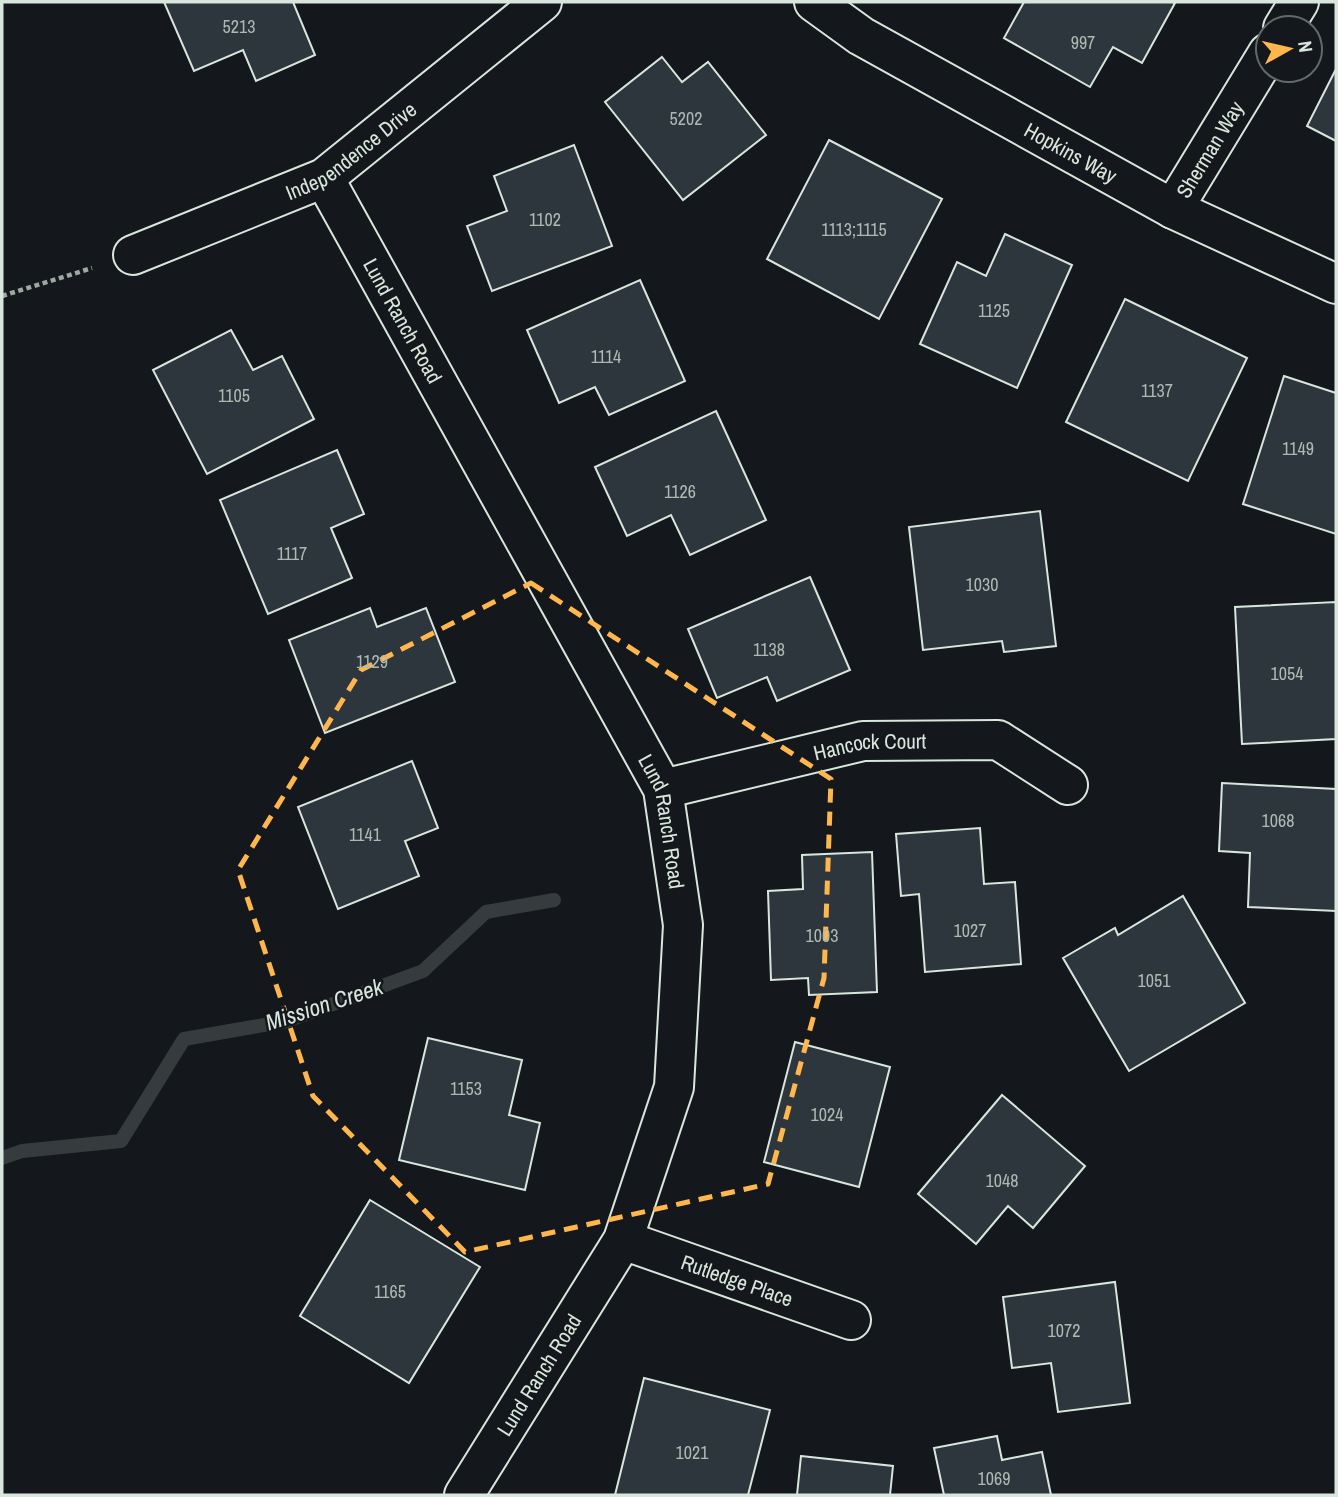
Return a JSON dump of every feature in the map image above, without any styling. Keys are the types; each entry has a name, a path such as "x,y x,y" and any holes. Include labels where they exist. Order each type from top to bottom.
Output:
{"street":[{"name":"Independence Drive","path":"133,255 324,178 542,2"},
{"name":"Hopkins Way","path":"814,2 861,36 1173,209 1336,284"},
{"name":"Sherman Way","path":"1173,209 1254,75"},
{"name":"Lund Ranch Road","path":"324,178 663,789 683,925 674,1087 624,1240 464,1495"},
{"name":"Hancock Court","path":"663,789 863,741 998,740 1068,785"},
{"name":"Rutledge Place","path":"624,1240 851,1320"}],"path":[{"path":"2,296 133,255"}],"highlighted area":[{"path":"531,583 831,779 824,978 768,1184 465,1252 313,1096 238,870 361,670"}],"building":[{"path":"164,2 293,2 315,55 256,81 243,50 194,71"},
{"path":"1024,2 1175,3 1142,63 1113,47 1090,87 1004,38"},
{"path":"662,57 682,82 708,62 766,135 683,200 605,102"},
{"path":"1336,69 1336,141 1307,126"},
{"path":"829,140 942,199 879,319 767,259"},
{"path":"574,145 612,246 492,291 467,226 507,211 494,176"},
{"path":"1005,234 1072,265 1017,388 920,344 957,262 986,276"},
{"path":"640,280 685,381 609,415 595,387 559,403 527,330"},
{"path":"1125,299 1247,358 1188,481 1066,422"},
{"path":"231,330 253,370 282,356 314,419 207,474 153,370"},
{"path":"1284,376 1336,393 1336,534 1243,504"},
{"path":"716,411 766,520 690,555 671,515 627,536 595,467"},
{"path":"337,450 364,514 331,528 352,578 268,614 220,500"},
{"path":"1040,511 1056,646 1004,652 1002,641 923,650 909,527"},
{"path":"810,577 850,670 777,701 767,677 717,698 688,629"},
{"path":"1336,602 1336,739 1242,744 1235,607"},
{"path":"370,608 377,627 426,608 455,682 325,733 289,640"},
{"path":"412,761 438,828 405,841 419,876 338,909 298,807"},
{"path":"1222,783 1336,789 1336,911 1248,907 1250,853 1219,851"},
{"path":"980,828 984,884 1015,882 1021,964 925,972 919,894 901,896 896,834"},
{"path":"872,852 877,992 809,995 808,978 771,980 768,891 803,889 802,855"},
{"path":"1183,896 1245,1003 1129,1071 1063,958 1115,928 1118,935"},
{"path":"428,1038 522,1060 509,1115 540,1123 525,1190 399,1160"},
{"path":"795,1042 890,1067 859,1187 764,1162"},
{"path":"1002,1095 1085,1166 1033,1228 1008,1206 976,1244 918,1194"},
{"path":"370,1200 480,1267 409,1383 300,1316"},
{"path":"1115,1282 1130,1403 1058,1412 1051,1363 1012,1368 1003,1297"},
{"path":"644,1378 770,1410 748,1495 615,1495"},
{"path":"997,1436 1002,1460 1042,1452 1051,1495 944,1495 934,1448"},
{"path":"801,1456 893,1466 890,1495 797,1495"}],"waterway":[{"name":"Mission Creek","path":"2,1158 22,1151 121,1141 184,1039 287,1021 423,971 486,912 554,900"}]}
